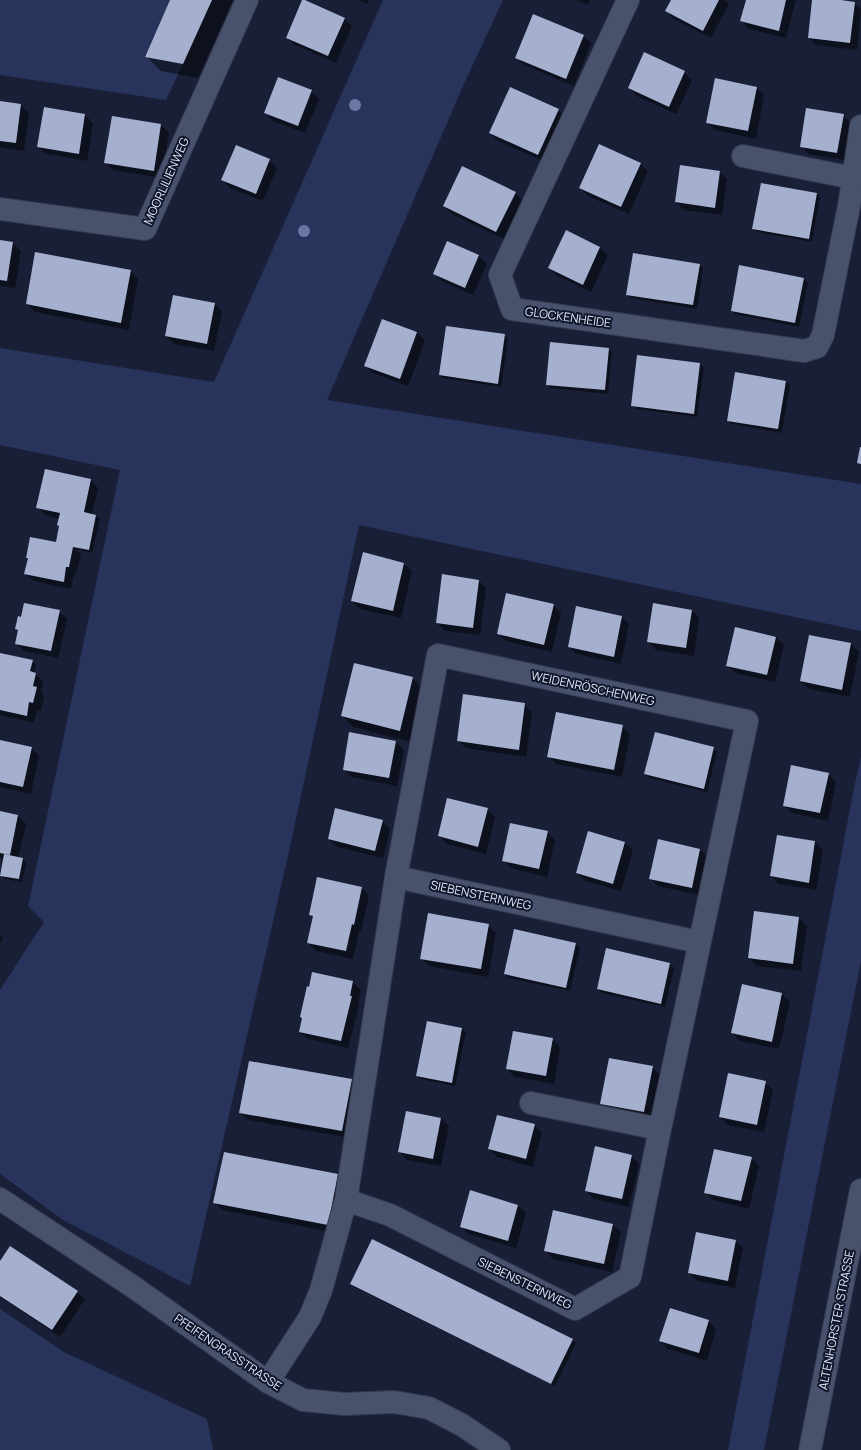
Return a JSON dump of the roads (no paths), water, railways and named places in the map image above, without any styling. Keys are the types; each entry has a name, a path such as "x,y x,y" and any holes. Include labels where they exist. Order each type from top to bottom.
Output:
{"street":[{"name":"MOORLILIENWEG","path":"0,209 145,229 247,0"},
{"name":"GLOCKENHEIDE","path":"628,0 500,275 512,309 804,351 817,347 823,335 855,207 853,178 861,126"},
{"path":"743,156 853,178"},
{"name":"WEIDENRÖSCHENWEG","path":"396,877 438,655 740,719 747,721 699,942"},
{"path":"268,1382 310,1316 321,1290 346,1200 396,877"},
{"name":"SIEBENSTERNWEG","path":"346,1200 390,1215 575,1309 630,1277 699,942 396,877"},
{"path":"531,1103 660,1129"},
{"name":"ALTENHORSTER STRASSE","path":"810,1450 861,1190"},
{"name":"PFEIFENGRASSTRASSE","path":"0,1199 132,1286 268,1382 303,1400 344,1404 394,1402 429,1408 462,1425 499,1450"}]}
